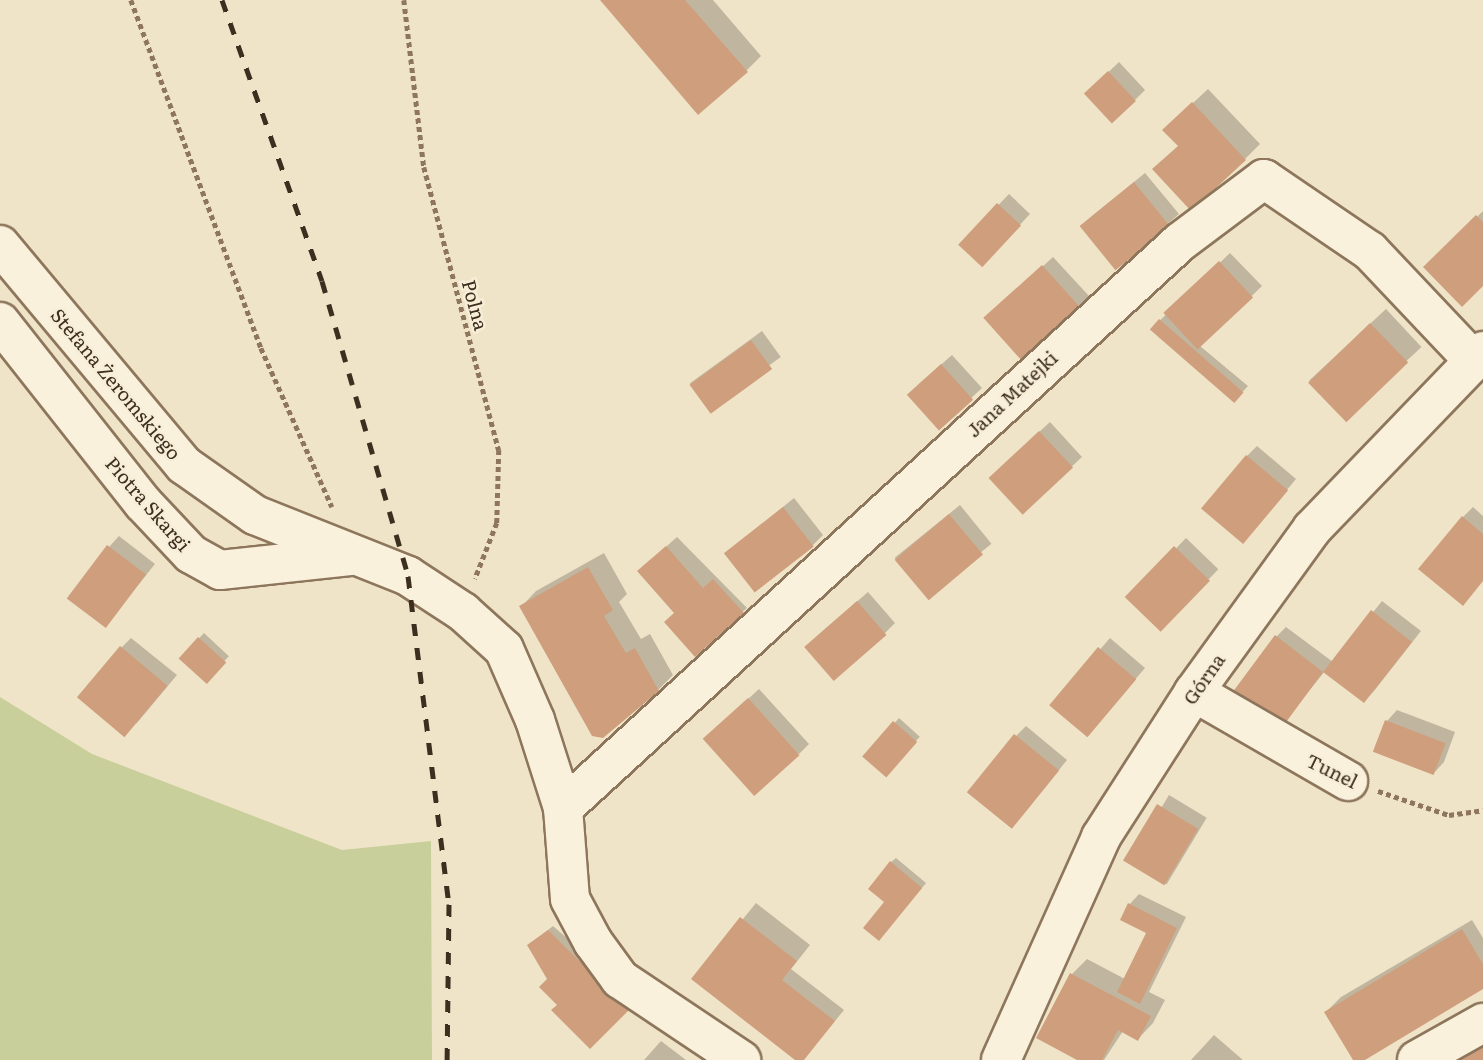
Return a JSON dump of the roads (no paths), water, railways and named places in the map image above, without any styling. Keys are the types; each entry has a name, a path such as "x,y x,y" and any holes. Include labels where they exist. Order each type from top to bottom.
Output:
{"street":[{"name":"Jana Matejki","path":"562,808 1150,269 1264,179 1370,251 1478,356"},
{"name":"Stefana Żeromskiego","path":"0,245 184,465 255,515 408,576 463,612 504,649 535,720 562,808 570,899 606,961 620,979 741,1060"},
{"name":"Piotra Skargi","path":"0,322 143,503 191,554 220,570 354,555"},
{"name":"Górna","path":"1001,1060 1101,837 1194,692 1312,529 1478,356"},
{"name":"Tunel","path":"1194,692 1348,781"},
{"path":"1417,1060 1483,1023"}],"railway":[{"path":"222,0 322,281 408,576 449,904 447,1060"}]}
